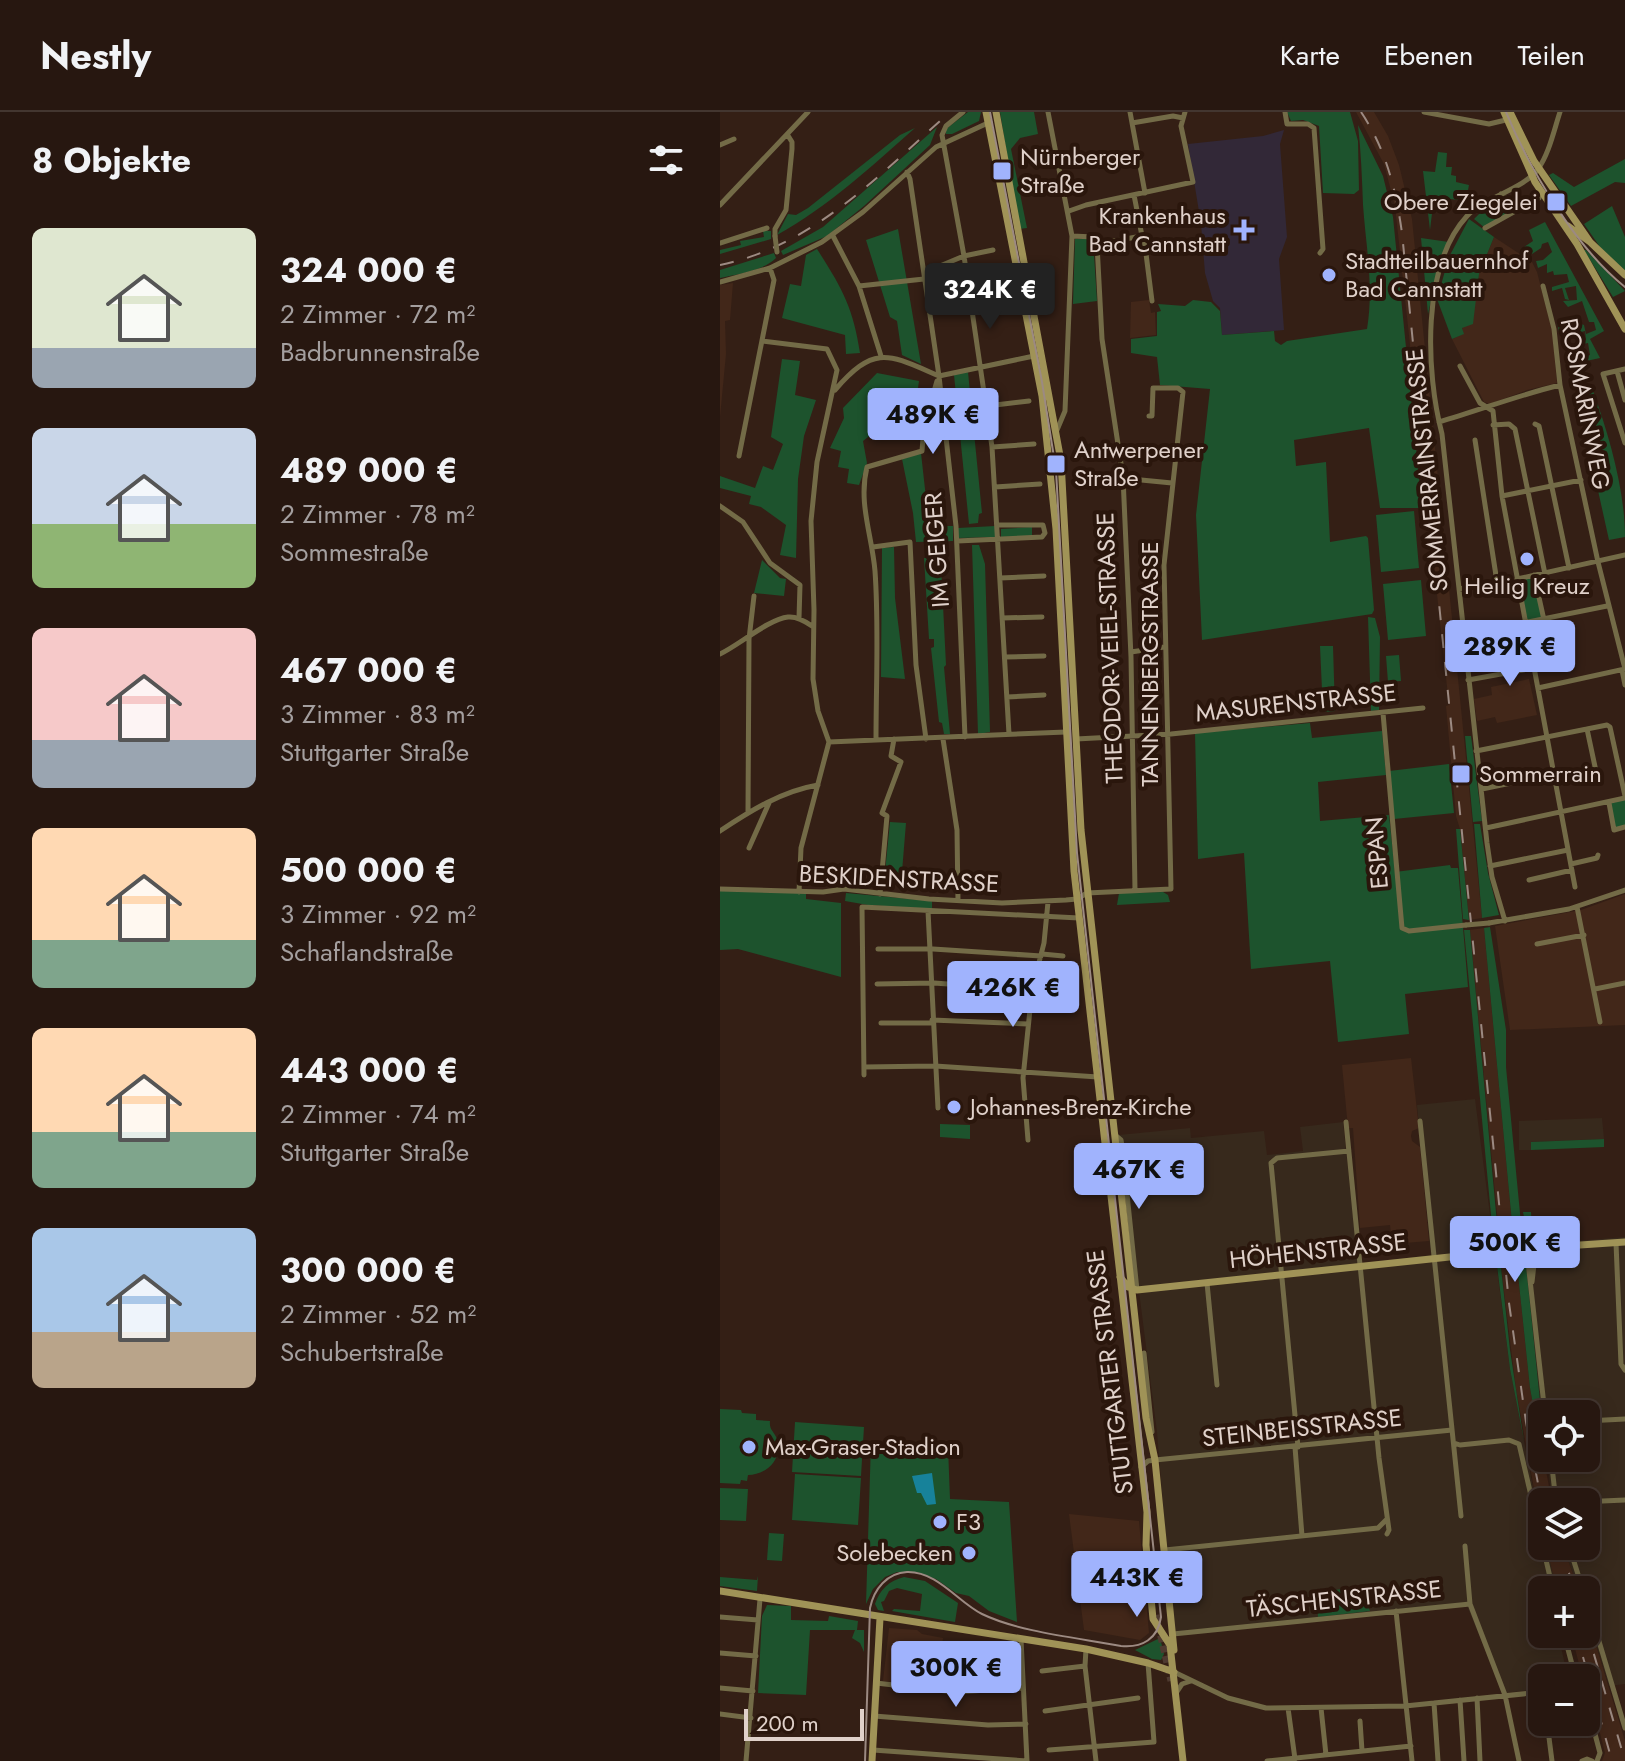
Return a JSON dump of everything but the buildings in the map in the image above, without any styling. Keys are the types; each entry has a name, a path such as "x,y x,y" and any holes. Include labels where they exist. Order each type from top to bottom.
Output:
{"main road":[{"path":"986,112 1044,414 1054,504 1079,918"},
{"path":"997,116 1056,431 1064,492 1076,739 1089,909"},
{"path":"1508,116 1534,161 1590,242"},
{"path":"1508,116 1532,175 1577,244 1625,329"},
{"path":"1575,221 1577,244"},
{"path":"1563,222 1625,275"},
{"path":"1075,883 1087,893"},
{"path":"1077,899 1084,900 1089,909"},
{"name":"STUTTGARTER STRASSE","path":"1089,909 1135,1290 1143,1387 1153,1449 1147,1463 1146,1545 1153,1619 1168,1640 1174,1672"},
{"name":"STUTTGARTER STRASSE","path":"1079,918 1140,1450 1147,1463 1160,1511 1165,1550 1183,1761"},
{"name":"HÖHENSTRASSE","path":"1135,1290 1497,1252 1524,1252 1558,1246 1621,1243"},
{"path":"1119,1275 1135,1290 1144,1353 1143,1387"},
{"path":"1121,1303 1135,1290"},
{"path":"1160,1511 1170,1620 1161,1631 1173,1634"},
{"path":"1147,1512 1156,1615"},
{"path":"720,1591 1086,1649 1174,1672"},
{"path":"872,1761 876,1750 874,1716 880,1684 880,1618"},
{"path":"1158,1666 1167,1662 1170,1652"}],"street":[{"path":"963,112 943,129 992,447 1009,734"},
{"path":"1048,112 1072,236 1064,417 1056,431"},
{"path":"1130,112 1145,193"},
{"path":"1285,112 1287,124 1308,124 1314,128 1323,249 1320,253"},
{"path":"1424,112 1489,124 1508,116"},
{"path":"1540,167 1560,112"},
{"path":"721,202 805,113"},
{"path":"1069,211 1193,182 1181,126 1184,115 1132,123"},
{"path":"720,282 770,268 833,236 944,142 997,116"},
{"path":"781,263 775,229 786,207 792,149 787,134"},
{"path":"720,145 734,139"},
{"name":"SOMMERRAINSTRASSE","path":"1505,921 1490,866 1430,319 1446,255 1458,229 1475,210 1540,167"},
{"name":"IM GEIGER","path":"907,172 939,376 957,541 965,737"},
{"path":"1501,194 1520,209"},
{"path":"1134,195 1144,238 1152,301"},
{"path":"1485,228 1539,198"},
{"path":"720,243 767,228"},
{"path":"833,236 859,286 881,356"},
{"path":"1072,236 1094,237 1097,244 1142,236"},
{"name":"THEODOR-VEIEL-STRASSE","path":"1097,244 1102,339 1123,477 1131,652 1135,890"},
{"path":"859,286 924,279 940,266 964,256 993,250"},
{"path":"739,456 774,280 770,268"},
{"name":"ROSMARINWEG","path":"1543,286 1554,329 1560,385 1625,685"},
{"path":"762,341 827,349 837,370 814,489 811,521 814,696 829,742 801,848 799,892"},
{"path":"835,390 853,369 881,356 939,376 1034,356"},
{"path":"1460,366 1480,403 1493,411 1502,496 1575,887"},
{"path":"1625,369 1603,374 1625,443"},
{"path":"1617,371 1625,400"},
{"path":"876,740 873,547 861,488 867,467 922,451 924,426 939,376"},
{"path":"1439,422 1528,392 1560,385"},
{"name":"TANNENBERGSTRASSE","path":"1135,890 1171,889 1164,565 1183,392 1178,388 1153,388 1152,416 1149,416"},
{"path":"987,406 1029,401"},
{"path":"1052,409 1061,411 1065,404"},
{"path":"1493,425 1509,424 1515,429 1545,574"},
{"path":"1535,424 1539,426 1553,485 1569,568"},
{"path":"1459,589 1497,582 1475,440"},
{"path":"992,447 1034,444"},
{"path":"1090,475 1172,483"},
{"path":"1502,496 1581,480"},
{"path":"995,487 1040,484"},
{"path":"720,506 743,522 770,563 800,585 799,618"},
{"path":"957,541 1042,537 1046,529 1036,524 998,525"},
{"path":"873,547 910,542 916,665 926,739"},
{"path":"1517,579 1625,555"},
{"path":"1534,575 1544,620"},
{"path":"1000,578 1044,576"},
{"path":"748,812 749,639 754,596"},
{"path":"1463,635 1608,606"},
{"path":"720,654 789,617 799,618 812,626"},
{"path":"1002,618 1042,617"},
{"path":"1131,652 1164,647"},
{"path":"1005,657 1044,656"},
{"path":"1468,680 1534,668"},
{"path":"1538,688 1624,670"},
{"path":"1007,697 1044,695"},
{"name":"MASURENSTRASSE","path":"1076,739 1167,734 1423,708"},
{"name":"ESPAN","path":"1383,713 1402,928 1409,931 1505,921"},
{"path":"1476,751 1607,725 1610,727 1625,797 1486,828"},
{"path":"1587,729 1597,776"},
{"path":"829,742 1066,732"},
{"path":"880,894 887,816 882,813 901,762 891,756 894,739"},
{"path":"943,739 957,830 958,901"},
{"path":"1482,789 1554,774"},
{"path":"720,831 769,802 799,788 818,785"},
{"path":"749,848 769,802"},
{"path":"1609,803 1614,830 1625,827"},
{"path":"1490,866 1568,850"},
{"path":"1529,880 1597,858 1598,855"},
{"name":"BESKIDENSTRASSE","path":"720,889 799,892 844,889 958,901 1048,902 1077,899"},
{"path":"1077,899 1087,893 1135,890"},
{"path":"1505,921 1577,907 1625,890"},
{"path":"1028,1140 1023,1099 1028,1024 1048,902"},
{"name":"BESKIDENSTRASSE","path":"864,1067 862,907 1079,918"},
{"path":"1577,907 1600,1022"},
{"path":"928,911 938,1108"},
{"path":"1537,944 1584,935"},
{"path":"878,949 1063,956"},
{"path":"877,984 931,983 1032,990"},
{"path":"1594,989 1625,983"},
{"path":"881,1023 1028,1024"},
{"path":"864,1075 864,1067 935,1066 1098,1077"},
{"path":"1420,1121 1461,1516"},
{"path":"1165,1550 1379,1528 1386,1520 1346,1122"},
{"path":"1302,1536 1271,1163 1277,1158 1349,1151"},
{"path":"1621,1243 1621,1368 1625,1370"},
{"path":"1532,1283 1536,1253 1558,1246"},
{"path":"1531,1303 1532,1254 1524,1252 1543,1400"},
{"path":"1207,1283 1217,1385"},
{"name":"STUTTGARTER STRASSE","path":"1144,1353 1153,1449"},
{"path":"1600,1420 1625,1419"},
{"name":"STEINBEISSTRASSE","path":"1147,1463 1452,1430"},
{"path":"1454,1443 1516,1441 1550,1576"},
{"path":"1600,1501 1625,1500"},
{"path":"1465,1546 1470,1604 1505,1695 1519,1761"},
{"path":"746,1761 760,1599"},
{"name":"TÄSCHENSTRASSE","path":"1173,1634 1470,1604"},
{"path":"1396,1611 1412,1761"},
{"path":"720,1617 758,1620"},
{"path":"1600,1638 1617,1687 1625,1728"},
{"path":"876,1750 1027,1761 1021,1639"},
{"path":"1086,1649 1085,1666 1096,1761"},
{"path":"720,1653 756,1656"},
{"path":"1049,1750 1154,1742 1147,1665"},
{"path":"1042,1671 1085,1666"},
{"path":"1174,1672 1251,1706 1405,1706 1528,1693"},
{"path":"1175,1694 1182,1684 1191,1681"},
{"path":"880,1684 955,1692 1023,1688"},
{"path":"720,1688 753,1691"},
{"path":"1045,1711 1138,1698"},
{"path":"1477,1698 1480,1761"},
{"path":"1460,1700 1464,1761"},
{"path":"1434,1703 1438,1761"},
{"path":"1288,1708 1295,1759"},
{"path":"1321,1708 1326,1755"},
{"path":"720,1714 751,1718"},
{"path":"874,1716 988,1725 1026,1724"},
{"path":"1360,1721 1362,1751"},
{"path":"1549,1736 1552,1761"},
{"path":"1582,1761 1594,1761 1600,1753 1596,1736"},
{"path":"1267,1761 1313,1759 1326,1755 1342,1758 1362,1751 1411,1746"}],"shaded area":[{"path":"1356,112 1374,112 1388,136 1399,165 1412,219 1482,918 1469,920 1395,206 1384,164"},
{"name":"Krankenhaus Bad Cannstatt","path":"1284,130 1280,144 1287,237 1279,259 1284,330 1222,335 1220,308 1213,301 1205,273 1201,224 1188,144 1263,136"},
{"path":"1494,237 1532,262 1537,272 1552,330 1557,383 1490,404 1484,402 1452,339 1463,334 1462,328 1473,303 1479,274"},
{"path":"733,283 730,320 725,321 726,354 720,417 720,285"},
{"path":"1149,300 1151,313 1155,312 1156,335 1130,338 1131,302"},
{"path":"1529,679 1537,715 1497,723 1495,717 1477,721 1474,699 1492,695 1491,687"},
{"path":"1625,894 1625,1025 1510,1030 1495,926 1581,910"},
{"path":"1484,928 1514,1244 1500,1245 1470,930"},
{"path":"1411,1058 1419,1128 1412,1131 1411,1136 1420,1147 1429,1241 1392,1244 1390,1225 1360,1228 1353,1128 1348,1128 1342,1065"},
{"path":"1475,1099 1510,1369 1533,1488 1528,1488 1528,1560 1550,1560 1554,1576 1528,1576 1528,1648 1561,1648 1565,1664 1528,1664 1528,1690 1503,1693 1467,1606 1174,1636 1157,1432 1119,1135 1190,1128 1191,1138 1264,1131 1267,1155 1303,1151 1300,1127 1343,1122 1358,1264 1431,1255 1417,1105"},
{"path":"1602,1118 1604,1139 1531,1142 1531,1150 1519,1150 1519,1121"},
{"path":"1625,1237 1625,1684 1609,1686 1597,1648 1600,1648 1600,1576 1574,1576 1568,1560 1600,1560 1600,1488 1550,1488 1549,1472 1600,1472 1600,1400 1540,1400 1524,1245"},
{"path":"1516,1256 1532,1400 1528,1400 1528,1455 1516,1389 1500,1258"},
{"path":"1531,1472 1546,1472 1549,1488 1534,1488"},
{"path":"1069,1514 1139,1521 1149,1633 1140,1640 1084,1630"},
{"path":"1549,1560 1568,1560 1574,1576 1553,1576"},
{"path":"889,1628 917,1630 943,1638 941,1653 935,1653 932,1687 883,1681"},
{"path":"1575,1648 1597,1648 1625,1741 1625,1761 1602,1761 1605,1753 1600,1733 1600,1664 1579,1664"}],"green space":[{"path":"968,112 981,112 979,121 946,134 946,129"},
{"path":"1000,112 1034,112 1038,134 1020,138 1011,149 1027,228 1019,229"},
{"path":"1287,112 1350,112 1358,141 1359,190 1354,194 1323,193 1319,126 1303,120 1291,121"},
{"path":"1358,125 1383,176 1393,217 1422,508 1380,508 1369,428 1294,440 1296,466 1326,462 1330,542 1368,538 1374,610 1372,614 1202,640 1196,515 1210,389 1160,385 1157,357 1131,353 1131,339 1157,336 1157,312 1161,311 1158,304 1185,306 1193,300 1211,302 1220,311 1222,335 1274,331 1275,341 1281,345 1287,341 1367,329 1370,282"},
{"path":"937,127 930,145 864,206 827,236 783,255 781,251 823,227"},
{"path":"915,128 832,199 777,235 788,214 796,215 808,208 900,135"},
{"path":"1438,152 1447,153 1446,167 1452,167 1451,175 1456,176 1456,182 1469,185 1466,201 1434,197 1430,230 1423,171 1435,172"},
{"path":"1625,159 1625,183 1615,182 1571,206 1549,175 1553,173 1574,187"},
{"path":"1499,200 1509,202 1516,208 1485,228 1474,219 1485,208"},
{"path":"1612,206 1625,237 1625,271 1600,247 1584,224"},
{"path":"1469,219 1494,237 1479,274 1473,324 1462,328 1464,334 1452,339 1437,299 1449,257"},
{"path":"1545,222 1604,331 1590,339 1600,358 1575,361 1590,355 1588,343 1579,345 1579,348 1566,349 1586,340 1585,331 1569,335 1567,329 1575,327 1573,321 1562,325 1563,330 1559,332 1557,321 1578,316 1579,323 1584,325 1586,334 1596,330 1594,322 1589,322 1582,301 1568,307 1563,301 1577,300 1576,286 1565,288 1569,300 1565,299 1562,288 1552,291 1552,287 1569,282 1567,274 1547,273 1547,264 1538,268 1536,261 1543,260 1552,252 1548,242 1532,254 1521,249 1533,241 1529,230"},
{"path":"898,229 921,364 902,355 897,321 890,317 866,240"},
{"path":"763,231 771,231 771,239 720,254 720,250 741,245 740,241 764,237"},
{"path":"1421,238 1449,242 1438,269 1428,314"},
{"path":"1075,239 1093,239 1097,301 1073,304"},
{"path":"817,249 845,298 860,353 846,354 845,335 782,318 790,284 801,286 806,255"},
{"path":"1586,250 1625,291 1613,297"},
{"path":"774,253 776,258 764,266 720,278 720,270"},
{"path":"782,359 800,361 795,395 816,400 804,436 798,479 796,558 780,555 786,525 761,507 749,504 751,496 720,488 720,476 755,488 763,466 773,470 783,444 771,437"},
{"path":"968,372 982,513 979,514 978,523 969,524 954,375"},
{"path":"877,373 919,381 918,388 899,390 901,406 884,410 886,423 863,441 867,463 859,485 847,483 849,469 838,467 841,451 830,448 844,418 843,408"},
{"path":"937,385 942,435 925,438"},
{"path":"1593,391 1615,463 1624,519 1625,537 1609,540 1578,394"},
{"path":"921,453 929,525 923,526 953,526 953,541 916,542 902,459"},
{"path":"1414,511 1419,568 1381,572 1376,515"},
{"path":"995,526 996,537 958,538 958,528"},
{"path":"1032,527 1032,536 1001,537 1001,529"},
{"path":"940,545 944,667 950,734 944,734 939,722 931,648 934,647 934,639 929,639 924,558 927,558 927,546"},
{"path":"972,545 979,545 985,564 990,732 978,734"},
{"path":"894,547 895,598 905,679 881,677 882,548"},
{"path":"762,560 780,578 786,579 784,596 754,593"},
{"path":"1534,575 1544,620 1526,622 1517,579"},
{"path":"1421,580 1426,636 1388,640 1383,584"},
{"path":"1368,617 1375,618 1380,637 1379,710 1371,711"},
{"path":"1320,646 1333,646 1335,711 1323,712"},
{"path":"1399,655 1401,681 1388,682 1386,656"},
{"path":"1310,723 1312,738 1382,731 1386,775 1318,782 1320,821 1389,815 1395,872 1450,865 1451,868 1458,868 1468,987 1405,994 1409,1034 1338,1042 1330,961 1251,969 1244,853 1198,859 1195,733"},
{"path":"1465,736 1471,736 1482,821 1473,822"},
{"path":"1449,764 1454,813 1394,819 1389,771"},
{"path":"1625,798 1625,827 1614,830 1609,803"},
{"path":"890,822 906,823 901,884 884,882"},
{"path":"1474,824 1480,824 1499,915 1482,918"},
{"path":"1456,829 1460,829 1469,920 1463,919"},
{"path":"720,890 806,893 806,899 841,903 841,977 738,949 720,950"},
{"path":"1163,892 1170,902 1117,905 1119,893"},
{"path":"846,893 932,901 932,909 845,901"},
{"path":"1490,927 1506,1030 1506,1067 1522,1234 1541,1236 1545,1242 1514,1244 1484,928"},
{"path":"1464,930 1470,930 1499,1245 1494,1246"},
{"path":"940,1124 970,1125 970,1139 940,1137"},
{"path":"1604,1139 1604,1147 1531,1150 1531,1142"},
{"path":"1523,1212 1531,1212 1532,1230 1553,1228 1554,1240 1550,1240 1545,1233 1527,1232"},
{"path":"1516,1256 1524,1258 1526,1265 1540,1400 1532,1400"},
{"path":"1496,1258 1500,1258 1524,1441 1510,1369"},
{"name":"Max-Graser-Stadion","path":"720,1409 741,1410 742,1413 756,1414 756,1420 770,1421 777,1439 778,1453 772,1465 748,1475 747,1481 741,1480 740,1484 720,1483"},
{"path":"795,1422 864,1427 861,1476 792,1472"},
{"name":"F3","path":"871,1442 948,1447 950,1499 1009,1502 1017,1622 989,1611 969,1596 956,1593 936,1579 917,1572 897,1572 885,1577 873,1589 866,1604"},
{"path":"795,1474 861,1478 858,1525 792,1520"},
{"path":"720,1488 748,1489 746,1521 720,1520"},
{"path":"769,1533 784,1534 782,1561 767,1560"},
{"path":"758,1576 757,1591 720,1586 720,1577 757,1580"},
{"path":"904,1577 925,1581 958,1603 955,1622 892,1611 920,1611 922,1594 897,1588 889,1591 881,1602 884,1611 878,1610 875,1604 882,1590"},
{"path":"1361,1587 1370,1611 1318,1617 1316,1592"},
{"path":"767,1605 791,1606 791,1620 828,1621 829,1616 858,1621 857,1630 864,1630 864,1652 860,1643 852,1638 855,1630 810,1630 806,1695 758,1693 762,1616"},
{"path":"1160,1638 1164,1654 1161,1660 1135,1650"},
{"path":"904,1665 923,1668 921,1682 902,1680"}],"water":[{"path":"932,1473 936,1504 927,1505 921,1493 917,1493 912,1476"}],"tunnel":[{"path":"1156,1615 1171,1681"}],"tram line":[{"path":"865,1761 870,1608 878,1589 893,1575 907,1572 928,1576 973,1609 1013,1625 1121,1646 1142,1644 1148,1640 1156,1631 1161,1617 1077,853 1056,470 990,112"},
{"path":"1506,112 1556,207 1589,251 1625,287"}],"railway":[{"path":"720,265 786,242 816,224 872,182 950,112"},
{"path":"1361,112 1389,170 1402,233 1509,1303 1539,1488"},
{"path":"1565,1560 1570,1576"},
{"path":"1592,1648 1625,1761"},
{"path":"1583,1657 1612,1761"}],"place":[{"name":"Nürnberger Straße","path":"1002,171"},
{"name":"Obere Ziegelei","path":"1556,202"},
{"name":"Krankenhaus Bad Cannstatt","path":"1244,230"},
{"name":"Stadtteilbauernhof Bad Cannstatt","path":"1329,275"},
{"name":"Antwerpener Straße","path":"1056,464"},
{"name":"Heilig Kreuz","path":"1527,559"},
{"name":"Sommerrain","path":"1461,774"},
{"name":"Johannes-Brenz-Kirche","path":"954,1107"},
{"name":"Max-Graser-Stadion","path":"749,1447"},
{"name":"F3","path":"940,1522"},
{"name":"Solebecken","path":"969,1553"}]}
